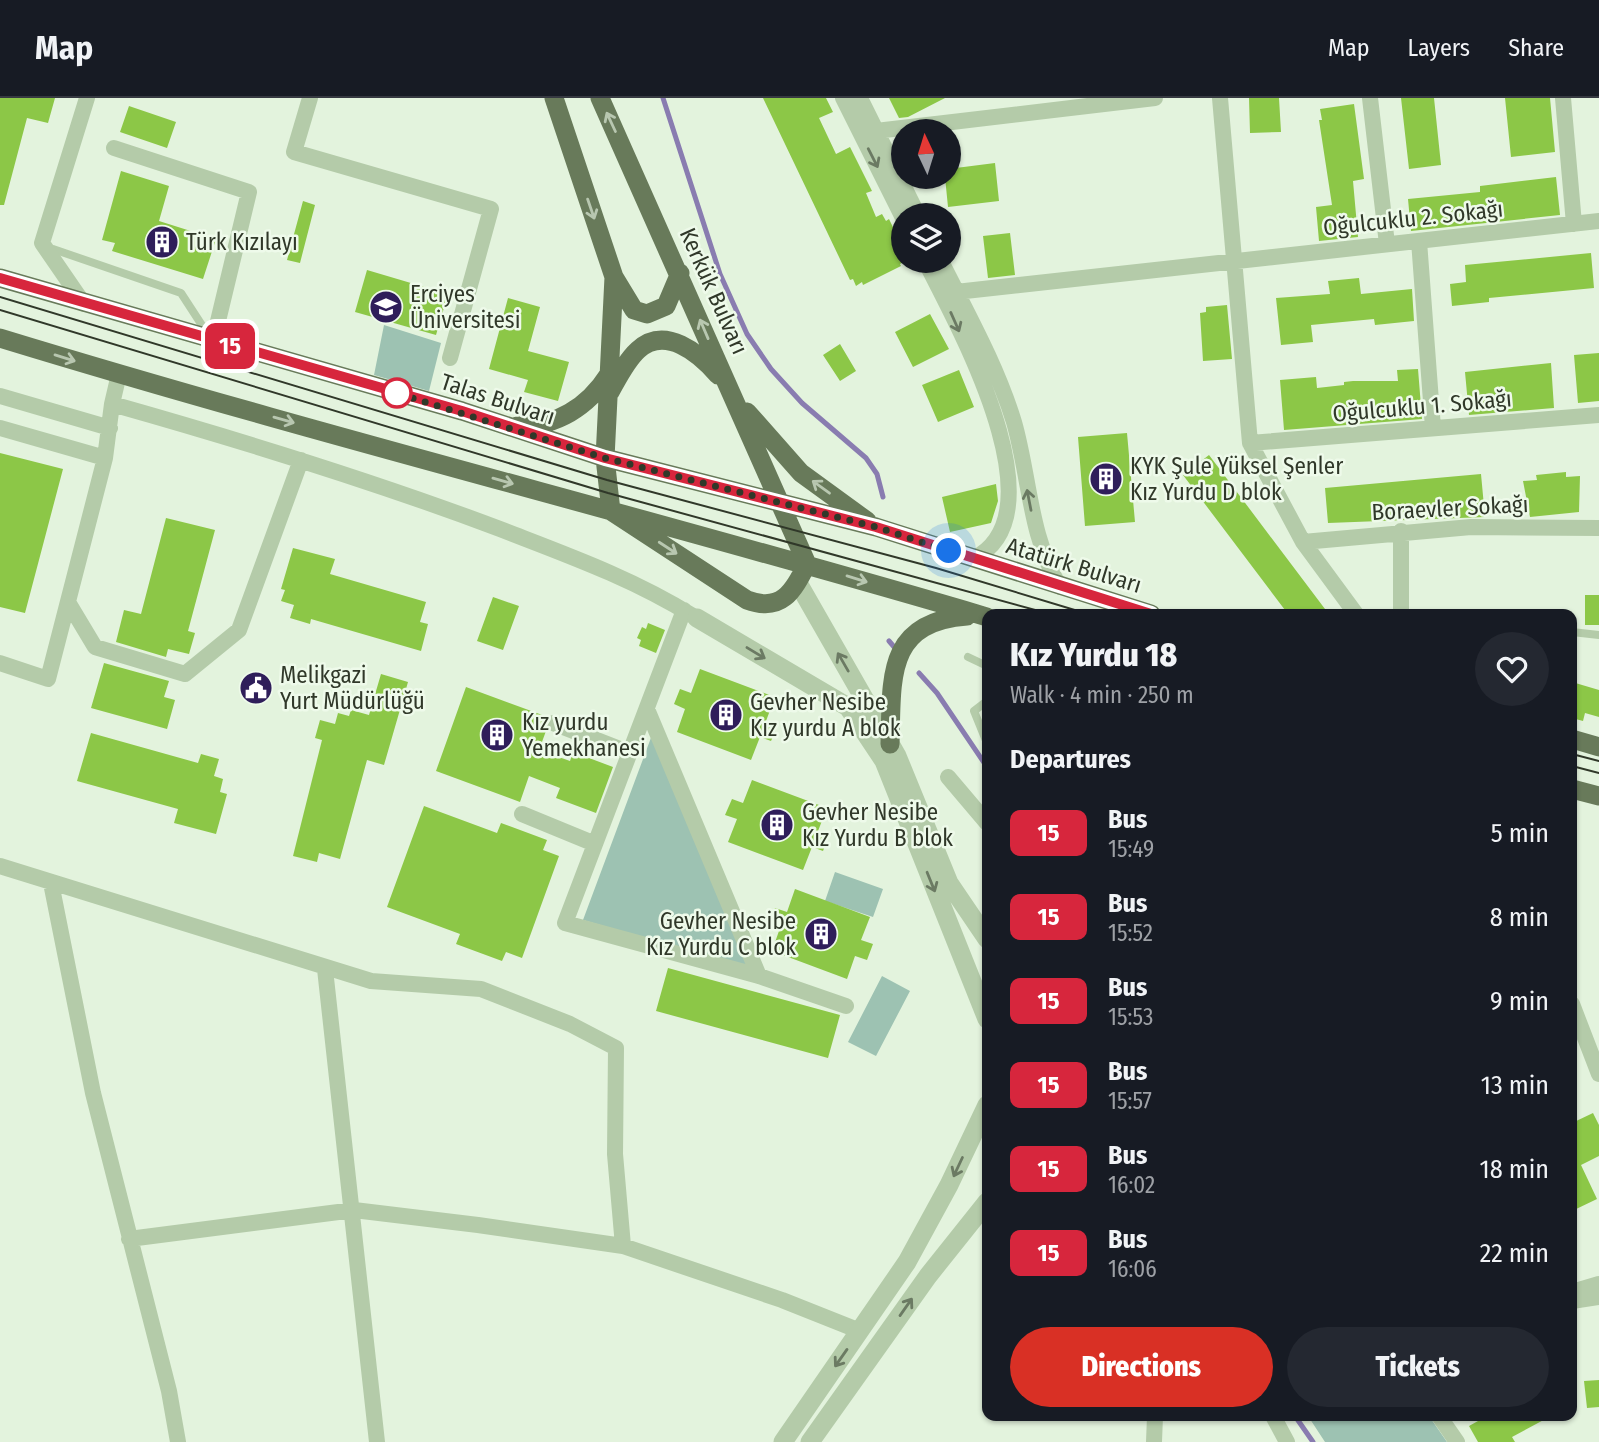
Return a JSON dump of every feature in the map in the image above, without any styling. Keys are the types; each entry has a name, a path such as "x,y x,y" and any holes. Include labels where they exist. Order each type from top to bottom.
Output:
{"main road":[{"path":"554,98 614,276 634,310 647,314 666,306 680,274"},
{"name":"Kerkük Bulvarı","path":"600,98 807,564"},
{"path":"611,511 605,458 614,276"},
{"name":"Talas Bulvarı","path":"0,278 507,426 605,458 782,503"},
{"path":"0,338 119,374 807,564 982,615"},
{"path":"608,394 635,353 648,343 662,341 679,344 698,354 801,473 876,527"},
{"path":"507,426 537,425 567,415 592,397 609,374"},
{"name":"Atatürk Bulvarı","path":"782,503 876,527 1134,609"},
{"path":"611,511 747,600 766,605 778,603 788,597 807,564"},
{"path":"890,744 892,678 900,654 916,629 943,617 982,616"},
{"path":"1577,740 1599,747"},
{"path":"1577,790 1599,796"}],"street":[{"path":"84,304 42,243 87,98"},
{"path":"310,98 294,152 491,209 450,358"},
{"path":"843,98 896,203"},
{"path":"860,98 912,203"},
{"path":"876,131 1053,104 1155,98"},
{"path":"1220,98 1250,443 1303,542 1352,609"},
{"path":"1370,98 1387,244"},
{"path":"1563,98 1574,224"},
{"path":"114,148 248,192 213,342"},
{"name":"Oğulcuklu 2. Sokağı","path":"956,292 1599,222"},
{"path":"1419,241 1433,428"},
{"path":"931,273 995,415 1005,455 1010,493 1008,520 993,547 974,559"},
{"path":"947,273 1006,399 1019,440 1037,538 1060,587"},
{"path":"0,663 48,679 105,458 119,374"},
{"path":"0,396 110,428"},
{"path":"112,404 301,460 585,561 641,586 848,707 884,761 982,1007"},
{"name":"Oğulcuklu 1. Sokağı","path":"1250,443 1599,415"},
{"path":"0,428 105,458"},
{"path":"68,602 95,647 185,674 239,630 301,460"},
{"name":"Boraevler Sokağı","path":"1303,542 1401,531 1528,526 1599,528"},
{"path":"1401,531 1401,609"},
{"path":"798,583 890,744 949,883 982,932"},
{"path":"691,614 647,709 565,923 760,976 846,1006"},
{"path":"647,709 760,976"},
{"path":"553,723 630,753"},
{"path":"948,777 982,817"},
{"path":"522,814 595,844"},
{"path":"0,866 325,969 371,981 481,989 570,1024 616,1048 615,1154 624,1246"},
{"path":"51,883 93,1093 169,1391 178,1442"},
{"path":"325,969 354,1210 377,1442"},
{"path":"1577,1017 1599,1074"},
{"path":"783,1442 907,1262 949,1185 982,1116"},
{"path":"810,1442 982,1208"},
{"path":"129,1239 354,1210 624,1246 782,1300 860,1331"},
{"path":"954,1243 982,1226"},
{"path":"1577,1291 1599,1284"},
{"path":"1577,1300 1599,1297"},
{"path":"1154,1442 1155,1421"},
{"path":"1276,1421 1287,1442"},
{"path":"1442,1421 1457,1442"}],"lane":[{"path":"54,248 181,293 213,342"},
{"path":"1577,633 1599,635"},
{"path":"968,657 982,664"},
{"path":"982,705 974,711 982,731"}],"green space":[{"path":"384,325 441,343 429,391 374,375"},
{"path":"652,735 754,970 583,920"},
{"path":"835,872 883,889 873,917 825,901"},
{"path":"882,976 910,991 876,1056 848,1042"},
{"path":"1311,1421 1432,1421 1447,1442 1325,1442"}],"building":[{"path":"0,98 55,98 48,123 27,118 4,205 0,205"},
{"path":"763,98 826,98 833,112 819,118 836,154 850,147 872,191 866,193 876,217 882,214 891,223 891,271 863,285 862,282 856,286 853,279 850,280"},
{"path":"889,98 945,98 908,117 899,118"},
{"path":"1249,98 1279,98 1281,132 1250,133"},
{"path":"1401,98 1434,98 1441,165 1409,169"},
{"path":"1505,98 1550,98 1555,152 1511,157"},
{"path":"1354,104 1364,179 1353,181 1358,237 1319,241 1316,207 1332,205 1319,120 1322,120 1320,109"},
{"path":"129,106 176,122 167,148 120,132"},
{"path":"995,163 999,201 961,205 961,203 948,203 946,189 961,189 961,167"},
{"name":"Türk Kızılayı","path":"121,171 169,186 159,221 216,239 203,279 112,251 115,243 102,240"},
{"path":"1556,177 1560,215 1411,231 1408,199 1480,192 1480,186"},
{"path":"303,201 315,205 300,263 287,260"},
{"path":"1010,233 1015,275 988,278 983,236"},
{"path":"1591,253 1594,288 1489,298 1489,302 1452,306 1450,284 1466,282 1465,265"},
{"path":"367,270 448,294 436,335 355,312"},
{"path":"1359,278 1361,294 1412,289 1414,321 1375,325 1374,319 1311,325 1313,342 1281,345 1276,298 1330,294 1328,281"},
{"path":"508,298 540,307 528,351 569,362 558,401 524,392 528,380 489,369"},
{"path":"1227,305 1232,359 1203,361 1200,313 1206,312 1206,307"},
{"path":"930,314 949,349 913,367 895,332"},
{"path":"840,344 856,371 840,381 823,355"},
{"path":"1599,353 1599,401 1578,403 1574,355"},
{"path":"1551,363 1554,408 1469,415 1465,372"},
{"path":"1418,369 1422,419 1284,430 1280,380 1316,377 1317,388 1344,385 1344,382 1353,381 1398,381 1397,370"},
{"path":"959,370 974,407 938,422 922,385"},
{"name":"KYK Şule Yüksel Şenler Kız Yurdu D blok","path":"1127,433 1135,522 1085,526 1078,437"},
{"path":"0,453 63,469 25,613 0,607"},
{"path":"1209,455 1325,609 1284,609 1183,475"},
{"path":"1566,472 1566,477 1580,476 1579,512 1530,517 1523,481 1537,480 1536,475"},
{"path":"1481,474 1485,517 1328,523 1325,488"},
{"path":"996,484 998,501 991,523 950,532 942,497"},
{"path":"166,518 215,530 188,631 195,633 189,654 168,649 166,657 116,642 124,610 141,614"},
{"path":"293,548 335,559 330,574 426,602 420,622 428,624 421,651 311,619 310,624 290,618 294,605 281,601 285,590 281,589"},
{"path":"1585,595 1599,595 1599,625 1585,625"},
{"path":"493,597 519,606 503,650 477,641"},
{"path":"648,623 665,630 656,653 639,646 641,640 637,638 642,627 646,629"},
{"path":"104,663 169,681 164,697 175,700 167,729 91,708"},
{"name":"Gevher Nesibe Kız yurdu A blok","path":"700,669 775,697 766,721 778,725 771,741 760,737 751,760 677,732 685,709 674,704 680,689 691,693"},
{"path":"381,674 408,682 384,765 367,760 340,859 319,853 317,862 293,856 322,740 315,738 320,720 335,724 338,713 349,716 351,710 369,715"},
{"path":"1577,683 1599,690 1599,717 1585,713 1583,721 1577,719"},
{"name":"Kız yurdu Yemekhanesi","path":"466,687 545,716 543,724 546,731 539,750 570,761 573,752 613,767 596,813 556,798 560,788 529,776 520,802 436,771"},
{"path":"91,733 198,763 201,754 219,759 214,776 223,779 220,792 227,794 216,834 174,823 178,809 77,781"},
{"name":"Gevher Nesibe Kız Yurdu B blok","path":"752,780 827,808 818,831 829,835 823,851 812,847 803,870 728,842 737,819 725,815 732,799 743,803"},
{"path":"424,806 497,833 501,823 547,840 543,850 559,856 522,958 506,952 502,961 456,944 460,934 387,907"},
{"name":"Gevher Nesibe Kız Yurdu C blok","path":"795,889 870,917 861,940 873,944 867,960 855,956 847,979 772,951 780,928 769,924 775,908 787,912"},
{"path":"668,968 840,1015 828,1058 656,1011"},
{"path":"1593,1113 1599,1125 1599,1156 1581,1165 1597,1199 1577,1209 1577,1121"},
{"path":"1599,1380 1599,1407 1587,1408 1584,1381"},
{"path":"1478,1421 1542,1421 1512,1437 1515,1442 1478,1442 1469,1426"}],"waterway":[{"path":"663,98 720,274 747,334 771,369 802,403 866,458 877,474 883,497"},
{"path":"889,641 895,648"},
{"path":"919,673 937,693 982,760"},
{"path":"1298,1421 1313,1442"}],"tram line":[{"path":"0,297 607,480 936,568 1071,609"},
{"path":"0,310 608,493 1032,609"},
{"path":"1577,755 1599,761"},
{"path":"1577,767 1599,773"}],"bus line":[{"name":"15","path":"0,278 213,342 462,411 605,458 876,527 1135,609"}],"place":[{"name":"Türk Kızılayı","path":"162,242"},
{"name":"Erciyes Üniversitesi","path":"386,307"},
{"name":"KYK Şule Yüksel Şenler Kız Yurdu D blok","path":"1106,479"},
{"name":"Melikgazi Yurt Müdürlüğü","path":"256,688"},
{"name":"Gevher Nesibe Kız yurdu A blok","path":"726,715"},
{"name":"Kız yurdu Yemekhanesi","path":"497,735"},
{"name":"Gevher Nesibe Kız Yurdu B blok","path":"777,825"},
{"name":"Gevher Nesibe Kız Yurdu C blok","path":"821,934"}],"route":[{"path":"397,393 387,390 462,411 605,458 876,527 949,551"}]}
